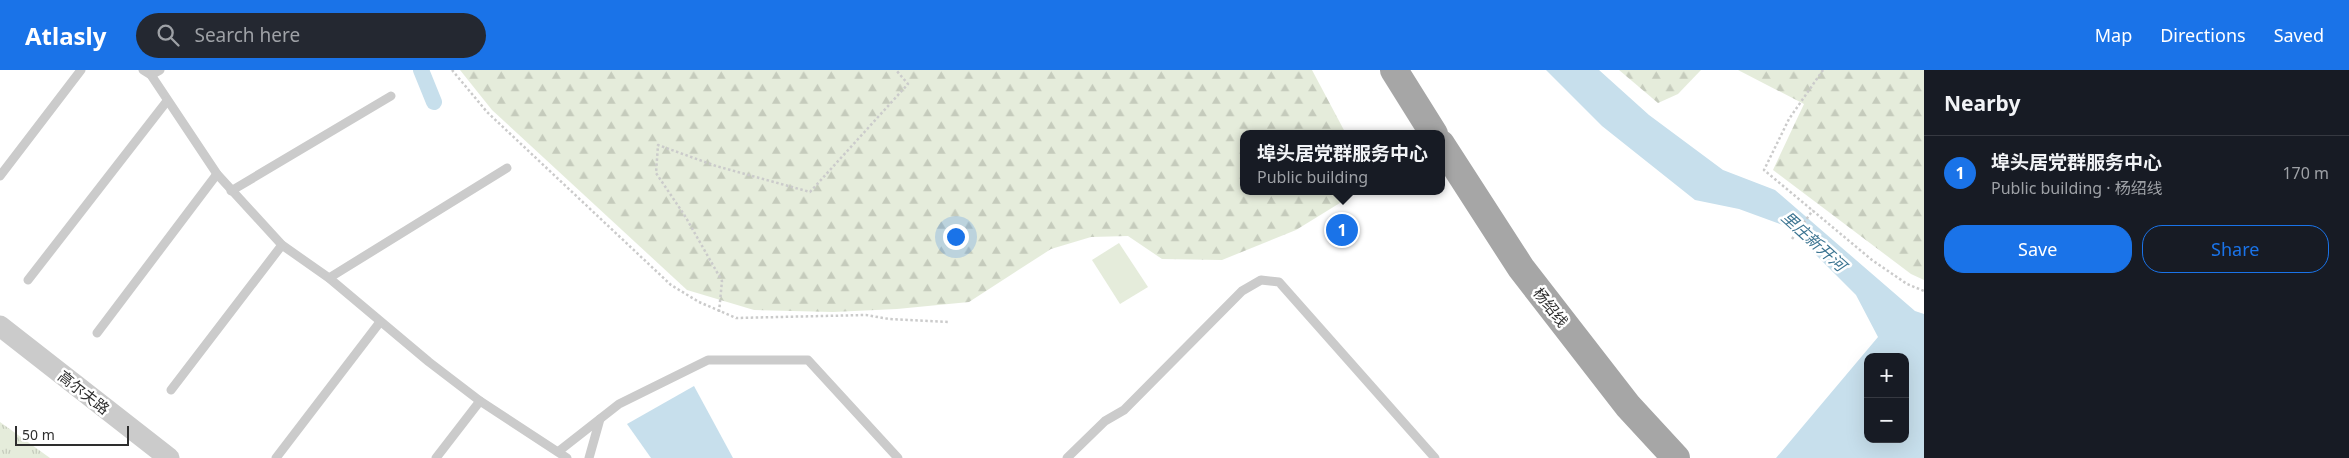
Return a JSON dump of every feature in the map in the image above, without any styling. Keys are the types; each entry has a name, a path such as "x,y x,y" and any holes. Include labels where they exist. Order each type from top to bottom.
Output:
{"main road":[{"path":"1394,70 1432,130"},
{"name":"杨绍线","path":"1445,150 1521,268 1628,406 1676,458"}],"street":[{"name":"高尔夫路","path":"0,326 169,458"}],"lane":[{"path":"0,176 81,70"},
{"path":"160,70 147,73 231,191 282,245 329,278 380,322 480,401 567,458"},
{"path":"231,191 391,96"},
{"path":"28,280 167,101"},
{"path":"329,278 507,168"},
{"path":"97,333 218,174"},
{"path":"171,390 282,245"},
{"path":"1067,458 1105,421 1124,410 1242,290 1261,280 1279,282 1435,458"},
{"path":"276,458 380,322"},
{"path":"559,451 620,404 708,360 808,360 898,458"},
{"path":"436,458 480,401"},
{"path":"589,458 600,419"}],"path":[{"path":"452,70 487,112 670,285 719,312 736,318 866,315 889,319 949,322"},
{"path":"719,312 722,281 685,216 656,173 658,145 716,166 810,192 908,84 896,70"},
{"path":"1823,70 1789,118 1764,170 1872,260 1907,284 1924,291"},
{"path":"1792,239 1813,210"}],"green space":[{"path":"460,70 1312,70 1344,130 1240,130 1240,195 1348,195 1348,198 1296,230 1222,260 1162,259 1128,236 1091,237 1051,249 969,302 897,309 833,312 754,310 687,290 492,110"},
{"path":"1619,70 1701,70 1678,94 1658,103"},
{"path":"1738,70 1924,70 1924,280 1911,274 1773,170 1804,104"},
{"path":"1119,243 1148,287 1120,304 1092,260"},
{"path":"0,422 50,458 0,458"}],"water":[{"name":"里庄新开河","path":"1546,70 1599,70 1649,115 1723,170 1775,190 1915,311 1924,314 1924,458 1776,458 1864,354 1864,443 1909,443 1909,353 1865,353 1878,337 1856,295 1788,227 1739,209 1695,200 1602,126"},
{"path":"694,386 733,458 651,458 627,424"}],"waterway":[{"path":"421,70 434,102"}],"place":[{"name":"埠头居党群服务中心","path":"1342,230"}]}
